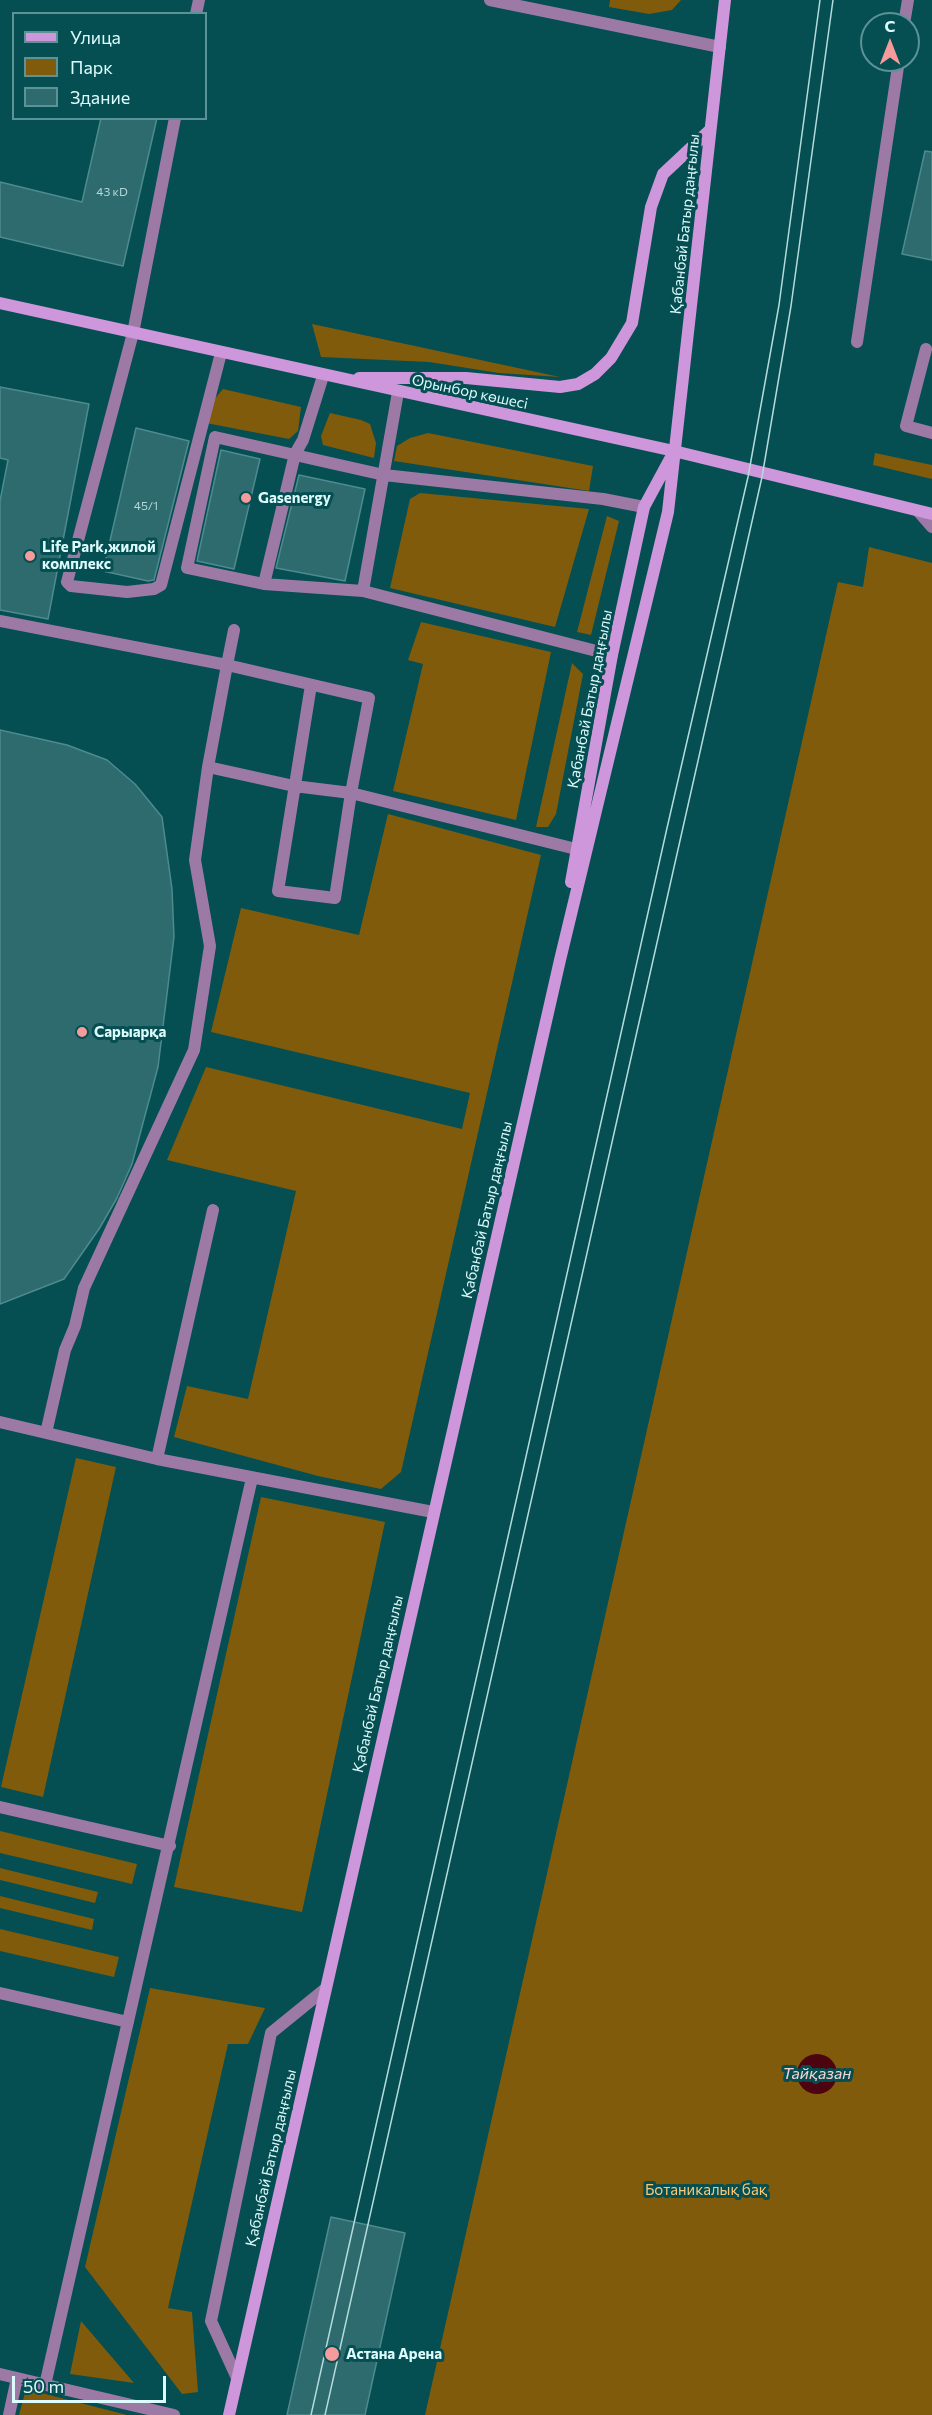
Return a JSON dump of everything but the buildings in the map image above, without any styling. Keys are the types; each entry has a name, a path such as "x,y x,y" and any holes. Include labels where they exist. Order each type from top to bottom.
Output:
{"main road":[{"name":"Қабанбай Батыр даңғылы","path":"229,2415 560,960 668,512 725,0"},
{"path":"336,379 456,378 560,387 578,384 595,374 611,358 632,323 651,207 663,174 710,130"},
{"name":"Орынбор көшесі","path":"0,303 336,379 674,451 932,514"},
{"name":"Қабанбай Батыр даңғылы","path":"560,960 576,849 612,655 644,507 674,451"}],"lane":[{"path":"490,0 720,47"},
{"path":"857,342 897,72"},
{"path":"175,120 133,333 67,582 71,586 127,592 154,589 161,585 221,353"},
{"path":"926,350 906,426 932,433"},
{"path":"264,584 295,454 303,440 323,376"},
{"path":"363,591 384,475 386,448 398,392"},
{"path":"612,655 363,591 264,584 187,568 215,437 384,475 603,499 644,507"},
{"path":"918,511 932,527"},
{"path":"0,621 227,665 369,698 351,793 335,898 278,891 311,685"},
{"path":"46,1433 65,1350 75,1326 84,1288 194,1050 210,946 195,860 208,767 234,630"},
{"path":"208,767 294,786 351,793 576,849"},
{"path":"158,1459 213,1210"},
{"path":"0,1422 158,1459 433,1512"},
{"path":"45,2385 170,1846 252,1478"},
{"path":"0,1807 170,1846"},
{"path":"237,2378 211,2321 271,2033 324,1990"},
{"path":"0,1993 128,2022"},
{"path":"0,2374 142,2411 174,2415"},
{"path":"9,2415 18,2378"}],"green space":[{"path":"610,0 681,0 672,10 649,14 609,7"},
{"path":"312,324 560,377 499,373 429,362 321,357"},
{"path":"223,389 301,407 298,431 289,439 206,423 211,403"},
{"path":"330,413 370,424 376,443 374,458 323,445 321,436"},
{"path":"428,433 593,466 589,491 394,461 397,446 410,438"},
{"path":"875,453 932,465 932,479 873,465"},
{"path":"420,493 589,509 555,627 390,588 410,499"},
{"path":"607,516 619,521 591,635 577,632"},
{"name":"Ботаникалық бақ","path":"869,547 932,563 932,2415 425,2415 838,582 863,587"},
{"path":"421,622 551,652 516,820 393,791 423,664 408,660"},
{"path":"572,663 583,674 556,814 548,827 536,827"},
{"path":"388,814 541,855 401,1472 381,1489 318,1476 174,1437 187,1386 248,1399 296,1191 167,1160 206,1067 462,1129 470,1093 211,1032 241,908 359,935"},
{"path":"76,1458 116,1467 43,1797 1,1787"},
{"path":"261,1497 385,1522 302,1912 174,1887"},
{"path":"0,1831 137,1864 132,1884 0,1853"},
{"path":"0,1868 98,1892 95,1903 0,1880"},
{"path":"0,1896 94,1919 92,1930 0,1908"},
{"path":"0,1929 119,1957 114,1977 0,1951"},
{"path":"150,1988 265,2008 248,2044 228,2044 168,2308 192,2312 198,2392 182,2394 85,2267"},
{"path":"81,2321 134,2383 70,2374"},
{"path":"26,2389 127,2415 19,2415"}],"water":[{"name":"Тайқазан","path":"817,2054 825,2055 831,2060 836,2066 836,2082 831,2088 825,2093 817,2094 809,2093 803,2088 798,2082 797,2074 798,2066 803,2060 809,2055"}],"tram line":[{"path":"311,2415 667,828 748,477 779,305 820,0"},
{"path":"325,2415 762,477 791,306 833,0"}],"place":[{"name":"Gasenergy","path":"246,498"},
{"name":"Life Park,жилой комплекс","path":"30,556"},
{"name":"Сарыарқа","path":"82,1032"},
{"name":"Астана Арена","path":"332,2354"}]}
